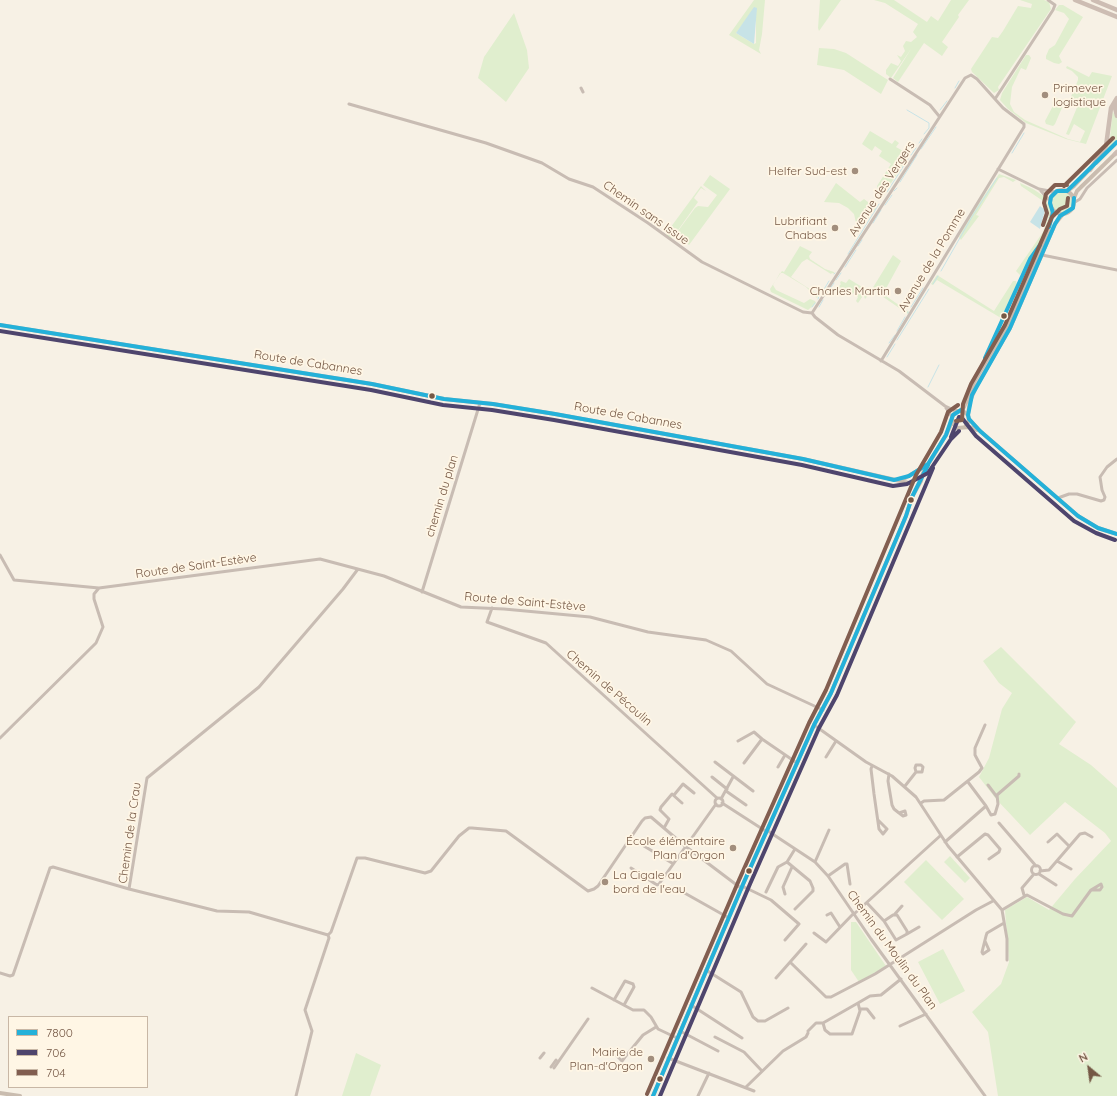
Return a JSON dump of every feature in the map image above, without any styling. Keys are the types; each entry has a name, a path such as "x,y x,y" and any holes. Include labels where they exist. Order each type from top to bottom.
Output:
{"highway":[{"path":"1075,0 1117,17"},
{"path":"1093,0 1117,10"},
{"path":"1090,170 1106,146 1110,108 1117,98"},
{"path":"1117,102 1115,108 1117,116"}],"main road":[{"path":"653,1096 706,970 766,839 767,831 859,628 906,516 912,497 921,481 921,477 946,434 952,419 958,411 964,407 974,382 1008,322 1052,220 1053,210 1050,201 1055,192 1062,190 1067,191 1074,186 1117,142"},
{"path":"965,427 969,417 970,401 976,387 1010,328 1057,220 1063,214 1072,210 1078,189 1116,153"},
{"path":"1067,191 1074,200"},
{"path":"1053,210 1063,214"},
{"name":"Route de Cabannes","path":"0,325 353,380 444,399 555,414 682,436 803,459 910,484"},
{"path":"958,411 969,417 980,430 1088,522 1117,534"},
{"path":"952,419 956,427"},
{"path":"946,434 956,427 980,430"},
{"path":"912,497 909,476 916,473 928,464"},
{"path":"916,473 921,477"},
{"name":"Route de Cabannes","path":"894,480 909,476"},
{"path":"910,484 918,485"},
{"path":"0,1093 20,1096"}],"street":[{"path":"995,99 1053,10 1055,5 1048,0"},
{"name":"Avenue des Vergers","path":"812,313 965,78 968,76 977,79 995,99"},
{"path":"890,80 930,105 939,116"},
{"path":"581,88 583,92"},
{"name":"Avenue de la Pomme","path":"881,361 1021,132 1024,124 995,99"},
{"name":"Chemin sans Issue","path":"349,104 486,143 542,164 569,179 593,187 648,223 702,262 803,312 812,313"},
{"path":"1074,200 1080,198 1087,188 1117,160"},
{"path":"998,169 1039,190 1050,201"},
{"path":"1039,190 1055,192"},
{"path":"1042,255 1117,270"},
{"path":"812,313 838,335 899,371 945,406 958,411"},
{"name":"chemin du plan","path":"422,592 480,404"},
{"path":"945,406 952,419"},
{"path":"1058,498 1069,494 1077,494 1101,501 1104,500 1105,497 1102,490 1100,477 1107,467 1117,459"},
{"name":"Route de Saint-Estève","path":"0,555 14,580 99,588 309,560 327,560 384,576 461,607 492,608 590,617 648,632 706,640 731,651 759,678 772,687 822,710"},
{"name":"Chemin de la Crau","path":"328,936 249,912 217,910 129,889 147,778 259,687 343,589 358,569"},
{"path":"0,738 96,642 103,627 94,594 99,588"},
{"name":"Chemin de Pécoulin","path":"492,608 487,622 546,643 717,798 721,799"},
{"path":"814,725 872,766 889,774 905,786 922,803 940,836 1002,910 1007,960"},
{"path":"922,803 924,801 944,800 968,782 982,768 975,755 975,748 984,725"},
{"path":"738,741 754,732 797,763"},
{"path":"744,763 762,739"},
{"path":"826,757 836,741"},
{"path":"778,767 785,755"},
{"path":"715,762 753,791"},
{"path":"872,766 878,820"},
{"path":"905,786 916,772"},
{"path":"889,774 888,781 892,805 899,813"},
{"path":"997,797 998,794 1019,776 1019,774"},
{"path":"712,777 746,805"},
{"path":"733,777 721,799 722,803 767,831"},
{"path":"968,782 991,815 994,815 998,807 997,797 988,785"},
{"path":"664,828 669,819 660,810 672,794 674,795 683,784 694,793"},
{"path":"674,795 682,803"},
{"path":"631,868 657,885 716,804 715,801 717,798"},
{"path":"716,804 720,805 722,803"},
{"path":"945,842 986,806"},
{"path":"296,1096 312,1030 305,1010 329,938 328,936 331,932 357,858 364,858 425,872 431,871 459,836 469,828 501,830 506,831 583,889 591,890 598,886 645,818 651,817 685,846 743,888 771,900 798,924 785,940"},
{"path":"999,823 1036,866 1039,867 1040,872 1056,885"},
{"path":"815,862 829,830"},
{"name":"Chemin du Moulin du Plan","path":"767,831 815,862 828,876 985,1096"},
{"path":"1024,895 1022,888 1034,874 1046,872 1058,862 1069,846 1082,833 1092,837"},
{"path":"957,857 985,834 988,835 1000,849 999,852 989,859"},
{"path":"1048,842 1057,834 1069,846"},
{"path":"814,933 826,942 840,927 940,836"},
{"path":"644,846 672,863"},
{"path":"766,892 778,867 787,862 795,849"},
{"path":"787,862 810,881 813,888 813,891 795,909"},
{"path":"1058,862 1071,869"},
{"path":"828,876 845,864 848,864 850,884"},
{"path":"1034,874 1032,869 1036,866"},
{"path":"0,973 10,976 12,975 50,868 53,867 129,889"},
{"path":"785,894 783,887 792,867"},
{"path":"1002,910 1024,895 1027,895 1063,914 1072,916 1091,890"},
{"path":"682,891 729,918"},
{"path":"790,962 829,998 851,988 976,910 993,901"},
{"path":"867,903 884,921 896,940 919,928"},
{"path":"884,921 894,915 902,906"},
{"path":"827,915 831,912 840,927"},
{"path":"894,915 898,916 907,931 907,934"},
{"path":"985,942 988,932 1004,923"},
{"path":"776,978 806,944"},
{"path":"706,970 741,992 753,1017 758,1021 765,1021 788,1008"},
{"path":"746,1087 783,1051 806,1037 808,1032 816,1023 823,1023 870,996 881,995 901,979"},
{"path":"614,1000 625,981 633,984 634,987 624,1005"},
{"path":"592,988 633,1010 644,1010 651,1017 656,1027 677,1038"},
{"path":"823,1023 823,1028 828,1033 851,1034 854,1031 860,1009 858,1003"},
{"path":"691,1005 742,1038"},
{"path":"860,1009 867,1009 874,1018"},
{"path":"900,1026 926,1014"},
{"path":"567,1045 553,1068 588,1019"},
{"path":"625,1058 643,1035 656,1027"},
{"path":"680,1031 718,1051"},
{"path":"715,1037 748,1055 762,1071"},
{"path":"540,1058 544,1053"},
{"path":"668,1058 754,1091"},
{"path":"698,1096 709,1073"}],"green space":[{"path":"754,0 765,0 759,50 761,54 729,35","holes":["756,8 756,43 754,44 736,33"]},
{"path":"820,0 841,0 819,31 818,28"},
{"path":"874,0 894,0 927,22 931,16 938,21 951,0 969,0 942,42 948,47 942,56 924,43 898,82 893,78 911,49 891,78 886,74 886,70 891,63 898,66 901,61 897,55 901,57 905,51 903,46 906,41 911,42 917,37 913,32 918,24 885,3"},
{"path":"1020,0 1044,0 1049,2 1051,9 998,87 999,90 994,93 972,72 971,69 992,37 998,38 1018,6 1031,8 1032,4"},
{"path":"1059,5 1063,5 1083,17 1059,56 1062,62 1059,64 1046,59 1046,56 1049,49 1055,45 1069,19 1064,13 1055,10"},
{"path":"514,13 527,50 529,68 506,102 478,78 484,57"},
{"path":"819,48 834,49 846,53 888,80 881,94 844,70 817,65"},
{"path":"1026,55 1029,55 1031,58 1026,70 1021,68 1012,87 1010,104 1014,112 1025,120 1068,139 1080,142 1085,131 1074,124 1069,135 1066,134 1078,105 1071,102 1070,99 1078,77 1066,68 1067,66 1089,77 1092,72 1112,76 1086,144 1066,139 1026,123 1008,109 1000,100 1002,93"},
{"path":"1055,97 1064,103 1053,126 1046,124 1045,121 1054,104 1052,103"},
{"path":"1113,107 1113,112 1117,119 1117,141 1106,152 1110,138"},
{"path":"870,131 892,144 895,140 899,143 896,147 910,155 885,192 882,193 878,190 877,186 891,164 879,156 882,151 875,146 872,151 862,144"},
{"path":"999,174 1016,180 1013,182 1004,177 999,178 976,215 979,216 961,240 959,237 970,216"},
{"path":"710,175 730,189 689,245 675,235 695,208 698,206 708,207 717,195 703,185"},
{"path":"836,183 860,202 864,199 876,208 860,229 857,227 854,214 848,208 839,203 824,202"},
{"path":"1020,183 1045,197 1051,212 1041,241 1020,275 1016,271 1043,232 1048,218 1043,201 1021,186"},
{"path":"701,186 706,191 701,188 694,198 698,202 671,240 665,235"},
{"path":"1062,192 1069,195 1072,202 1069,209 1062,212 1055,209 1052,202 1055,195"},
{"path":"800,246 812,252 809,256 810,259 825,269 834,272 835,274 831,274 807,259 802,262 791,277 819,295 817,298 806,287 781,273 782,271 784,272"},
{"path":"893,255 901,261 883,294 909,312 908,314 873,290 865,299 864,296 870,288 872,289"},
{"path":"937,275 994,311 1013,281 1016,281 1017,284 1001,318 937,280 933,285 931,284"},
{"path":"849,279 867,290 858,303 856,301 858,297 853,293 851,296 842,290 839,293 835,291 841,284 841,281 846,283"},
{"path":"775,281 773,285 776,290 804,303 810,299 816,303 808,310 771,292 770,289"},
{"path":"1001,647 1076,722 1059,744 1091,765 1117,788 1117,1096 998,1096 988,1032 972,1012 1001,984 1009,962 1005,910 1027,897 1049,910 1075,879 1111,841 1105,833 1065,802 1030,835 996,799 979,777 989,758 1002,709 1012,693 999,683 983,661"},
{"path":"950,856 970,878 965,883 944,862"},
{"path":"926,860 964,899 942,920 904,882"},
{"path":"851,922 856,922 886,966 859,982 851,970"},
{"path":"943,949 965,991 940,1004 918,962"},
{"path":"356,1053 381,1065 370,1096 342,1096"}],"water":[{"path":"754,7 757,8 754,44 736,33"},
{"path":"1040,206 1045,210 1040,229 1030,222"}],"waterway":[{"path":"955,88 959,81"},
{"path":"940,110 947,101"},
{"path":"907,110 929,123 929,128 924,134"},
{"path":"921,149 936,127"},
{"path":"1012,153 1024,133"},
{"path":"919,143 922,139"},
{"path":"911,155 916,148"},
{"path":"900,182 917,155"},
{"path":"887,192 908,159"},
{"path":"941,271 973,215 997,178"},
{"path":"894,191 897,188"},
{"path":"885,205 892,195"},
{"path":"848,254 879,204"},
{"path":"873,223 881,210"},
{"path":"858,246 862,240"},
{"path":"845,267 856,250"},
{"path":"836,280 841,273"},
{"path":"933,284 938,276"},
{"path":"823,291 829,281"},
{"path":"827,293 834,283"},
{"path":"911,307 923,288"},
{"path":"897,340 929,289"},
{"path":"819,307 823,300"},
{"path":"812,307 815,303"},
{"path":"897,331 905,317"},
{"path":"889,343 895,335"},
{"path":"887,357 895,344"},
{"path":"928,387 939,365"}],"transit line":[{"name":"704","path":"1064,186 1113,138"},
{"name":"7800","path":"1067,191 1117,142"},
{"name":"704","path":"1043,225 1047,213 1044,203 1046,194 1055,185 1067,185"},
{"name":"7800","path":"1049,227 1053,213 1050,203 1051,197 1057,191 1067,191"},
{"name":"704","path":"956,421 962,420 963,404 971,384 1005,325 1052,217 1060,209 1067,206 1068,198"},
{"name":"7800","path":"1074,198 1073,208 1060,216 1055,224 1010,328 972,395 968,415 969,419 980,431 1078,516 1098,528 1117,534"},
{"name":"7800","path":"985,358 1030,259 1040,245"},
{"name":"7800","path":"0,325 372,384 444,399 493,404 555,414 803,459 894,480 909,476 928,464 946,435 953,415 961,410"},
{"name":"706","path":"0,331 371,390 443,405 492,410 554,420 802,465 893,486 907,484 928,473 951,439 959,431"},
{"name":"704","path":"647,1094 739,880 809,723 826,690 916,475 941,432 948,412 958,405"},
{"name":"706","path":"951,437 959,417 962,418 976,436 1074,521 1096,533 1115,540"},
{"name":"7800","path":"653,1096 744,882 814,725 831,693 906,516 912,497 928,465"},
{"name":"706","path":"660,1096 750,884 819,728 837,695 933,468"}],"place":[{"name":"Primever logistique","path":"1045,95"},
{"name":"Helfer Sud-est","path":"855,171"},
{"name":"Lubrifiant Chabas","path":"835,228"},
{"name":"Charles Martin","path":"898,291"},
{"name":"École élémentaire Plan d'Orgon","path":"733,848"},
{"name":"La Cigale au bord de l'eau","path":"605,882"},
{"name":"Mairie de Plan-d'Orgon","path":"651,1059"}]}
